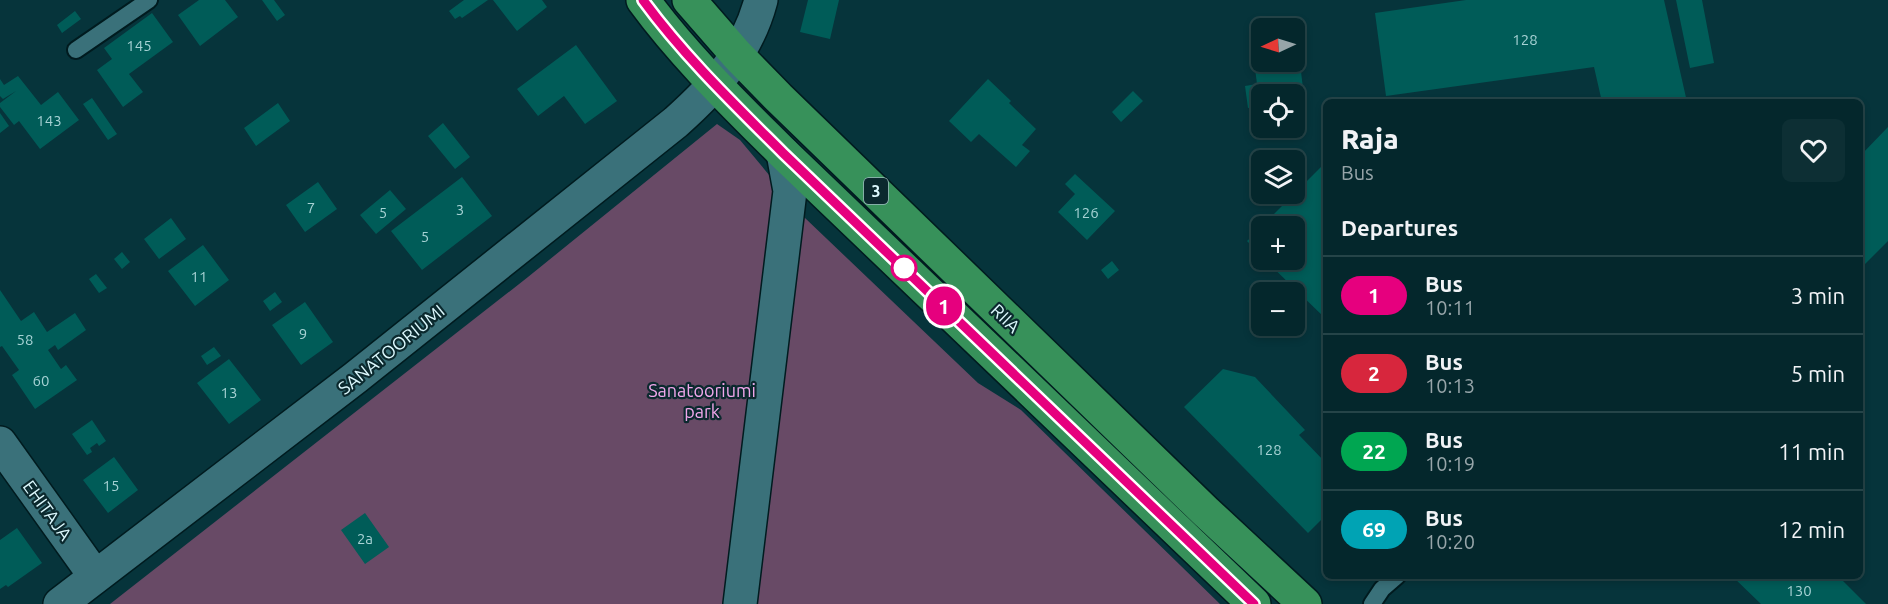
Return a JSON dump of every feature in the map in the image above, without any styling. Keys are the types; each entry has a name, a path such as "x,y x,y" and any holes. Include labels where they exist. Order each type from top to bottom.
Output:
{"highway":[{"name":"RIIA","path":"644,0 671,37 783,153 1254,604"},
{"name":"RIIA","path":"688,0 737,55 1189,495 1305,604"}],"street":[{"name":"SANATOORIUMI","path":"60,604 355,378 676,122 715,85 737,55 754,26 761,0"},
{"path":"740,604 790,191 783,153"},
{"name":"EHITAJA","path":"0,443 95,576"}],"lane":[{"path":"76,50 149,0"},
{"path":"1372,604 1382,589 1394,579"}],"green space":[{"name":"Sanatooriumi park","path":"717,124 740,140 805,218 978,383 1021,410 1220,604 110,604 528,277"}],"building":[{"path":"199,0 225,0 238,17 200,46 178,15"},
{"path":"262,0 274,0 285,15 277,21"},
{"path":"464,0 488,0 462,18 460,16 455,19 449,11"},
{"path":"493,0 542,0 547,7 517,31"},
{"path":"808,0 839,0 830,39 800,32"},
{"path":"1466,0 1664,0 1686,99 1601,99 1594,67 1386,96 1375,13"},
{"path":"1676,0 1702,0 1714,63 1690,68"},
{"path":"75,11 81,19 62,33 57,25"},
{"path":"152,13 173,42 129,74 143,92 123,107 97,70 112,59 104,48"},
{"path":"576,45 617,101 585,124 564,96 538,116 517,89"},
{"path":"1255,72 1301,72 1303,84 1257,84"},
{"path":"18,76 41,105 58,92 79,120 40,149 19,121 14,125 0,107 0,103 16,91 3,99 0,96 0,79 4,85"},
{"path":"988,79 1036,129 1022,145 1030,151 1016,167 979,134 971,142 949,121"},
{"path":"1251,85 1251,108 1248,108 1245,86"},
{"path":"1133,91 1143,101 1121,122 1112,112"},
{"path":"92,98 117,134 108,140 83,104"},
{"path":"278,103 290,121 256,146 244,128"},
{"path":"0,113 9,126 0,133"},
{"path":"443,123 470,157 455,169 428,136"},
{"path":"1888,127 1888,241 1863,266 1863,153"},
{"path":"1323,165 1323,316 1305,299 1305,282 1288,282 1275,270 1305,270 1305,216 1272,216 1284,204 1305,204 1305,183"},
{"path":"1075,174 1115,211 1087,240 1058,212 1075,194 1065,184"},
{"path":"462,177 492,216 422,270 391,231"},
{"path":"318,182 337,209 305,232 286,205"},
{"path":"390,190 406,209 376,234 360,215"},
{"path":"171,218 186,239 159,259 144,239"},
{"path":"203,245 229,280 195,306 168,271"},
{"path":"122,252 130,262 122,269 114,259"},
{"path":"1112,261 1119,270 1108,279 1101,270"},
{"path":"96,274 107,288 99,293 89,279"},
{"path":"0,290 21,321 34,312 47,332 75,313 86,330 58,350 55,345 48,350 61,369 66,365 77,380 35,409 12,375 19,370 2,346 0,347"},
{"path":"275,292 282,302 270,311 263,301"},
{"path":"305,302 333,342 301,365 272,325"},
{"path":"214,347 221,356 207,365 201,356"},
{"path":"229,359 261,400 229,424 197,383"},
{"path":"1223,369 1255,377 1305,430 1299,435 1323,460 1323,518 1308,533 1184,407"},
{"path":"92,420 106,441 90,448 92,452 87,455 72,434"},
{"path":"114,457 138,490 108,513 83,480"},
{"path":"365,513 389,547 365,564 341,530"},
{"path":"17,528 42,563 8,587 6,585 0,589 0,540"},
{"path":"1735,579 1841,579 1866,604 1761,604"}],"bus line":[{"name":"1","path":"643,0 671,37 783,153 1254,604"}]}
